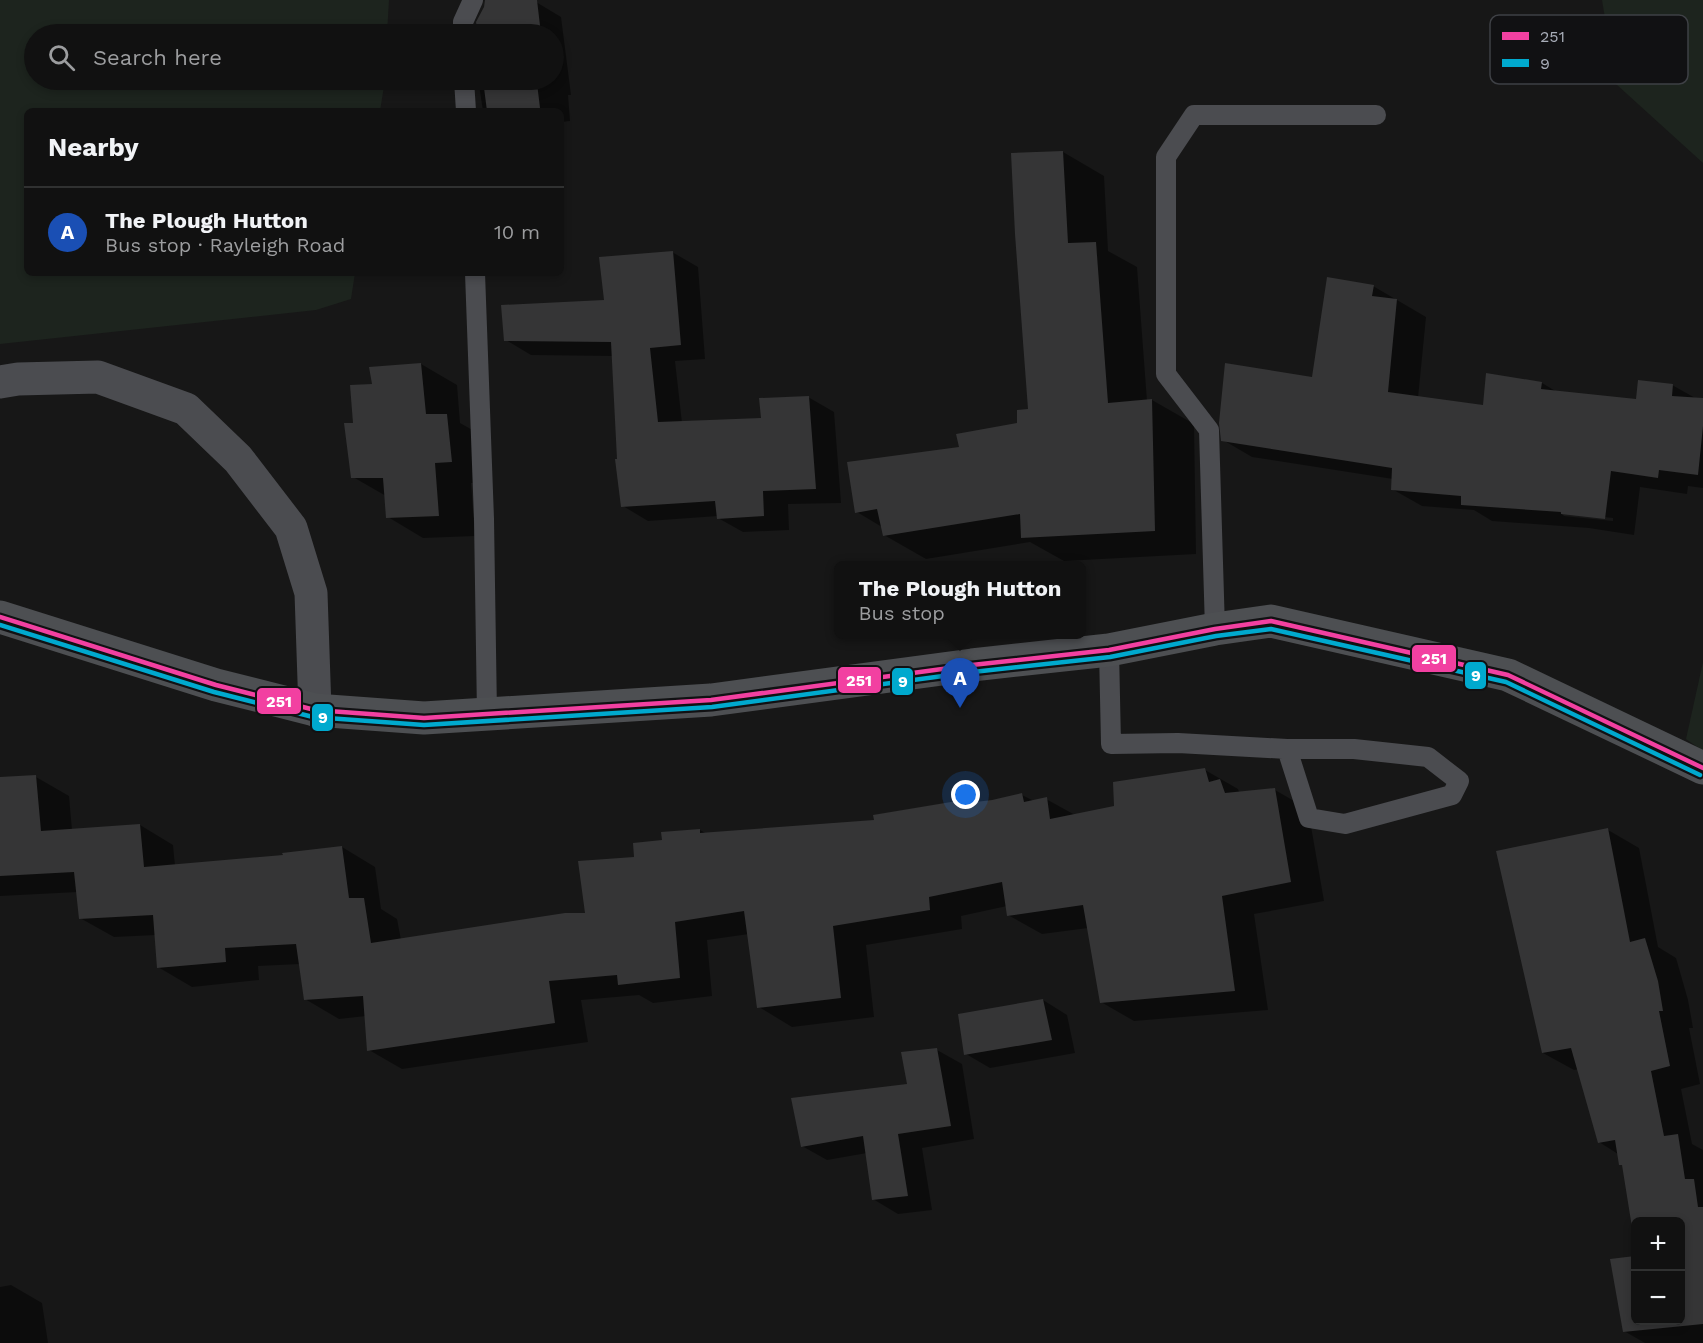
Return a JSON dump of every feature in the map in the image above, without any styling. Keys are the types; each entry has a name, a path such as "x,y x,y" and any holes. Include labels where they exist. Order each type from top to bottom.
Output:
{"main road":[{"path":"0,617 216,685 315,710 424,718 711,699 972,665 1109,650 1215,629 1271,621 1508,675 1703,768"}],"street":[{"path":"0,382 18,379 99,377 186,409 238,459 291,528 311,593 315,710"}],"lane":[{"path":"463,24 473,0"},
{"path":"465,90 466,108"},
{"path":"1215,629 1209,430 1166,374 1166,156 1194,115 1376,115"},
{"path":"475,276 484,507 487,714"},
{"path":"1109,650 1111,744 1178,743 1287,749 1354,748 1428,757 1459,781 1452,795 1345,824 1309,818 1287,749"}],"shaded area":[{"path":"0,0 389,0 388,24 24,24 24,90 383,90 380,108 24,108 24,276 355,276 351,299 316,310 0,344"},
{"path":"1602,0 1703,0 1703,163 1616,84 1688,84 1688,15 1604,15"},
{"path":"1703,662 1703,751 1686,739"}],"building":[{"path":"485,0 537,0 540,24 476,24"},
{"path":"484,90 538,90 540,108 487,108"},
{"path":"1063,151 1068,243 1096,242 1108,403 1152,399 1155,531 1021,538 1020,514 883,536 877,509 855,513 847,462 959,447 956,434 1017,423 1017,410 1028,409 1011,153"},
{"path":"673,251 681,345 650,348 658,422 761,418 759,398 809,396 816,489 763,491 764,516 717,519 715,501 621,507 615,459 617,459 611,342 504,341 501,305 604,300 599,257"},
{"path":"1327,277 1374,285 1372,296 1397,299 1388,392 1483,405 1486,373 1542,382 1541,389 1636,399 1638,380 1673,384 1672,396 1703,398 1703,426 1698,475 1659,470 1658,478 1611,471 1605,519 1561,514 1561,512 1461,505 1461,496 1391,490 1392,468 1221,441 1219,423 1225,363 1312,377"},
{"path":"421,363 426,414 447,414 452,462 435,463 439,516 386,518 383,478 351,478 344,423 353,423 350,385 372,384 369,367"},
{"path":"1205,768 1209,782 1220,779 1225,793 1275,788 1291,882 1222,896 1235,991 1100,1003 1083,905 1007,916 1002,882 929,897 930,910 833,926 841,998 757,1008 744,911 675,922 680,978 618,985 617,975 549,981 555,1023 367,1051 363,996 304,1000 296,944 225,948 226,962 157,968 153,915 79,919 74,872 0,876 0,777 36,775 41,831 140,824 144,867 283,855 282,853 342,846 349,898 364,898 371,943 565,913 585,913 578,861 634,857 633,843 662,840 661,832 700,829 700,833 874,820 873,815 957,801 958,804 992,800 1022,793 1024,802 1047,797 1050,819 1114,806 1113,782"},
{"path":"1608,828 1630,942 1645,938 1658,981 1663,1011 1659,1011 1670,1066 1651,1071 1664,1136 1678,1134 1685,1179 1694,1179 1698,1207 1703,1207 1703,1324 1623,1332 1610,1259 1631,1256 1631,1325 1685,1325 1685,1217 1631,1217 1631,1221 1622,1165 1619,1165 1615,1140 1598,1143 1571,1048 1542,1053 1496,851"},
{"path":"1043,999 1052,1040 964,1055 958,1014"},
{"path":"937,1048 951,1126 898,1134 908,1196 872,1200 863,1136 801,1147 791,1098 907,1084 901,1052"}],"transit line":[{"name":"251","path":"0,617 216,685 315,710 424,718 711,700 972,665 1109,650 1215,629 1271,621 1508,675 1703,768"},
{"name":"9","path":"0,625 214,692 313,717 424,725 712,707 973,672 1110,657 1216,636 1271,629 1506,682 1700,775"}],"place":[{"name":"The Plough Hutton","path":"960,708"}]}
